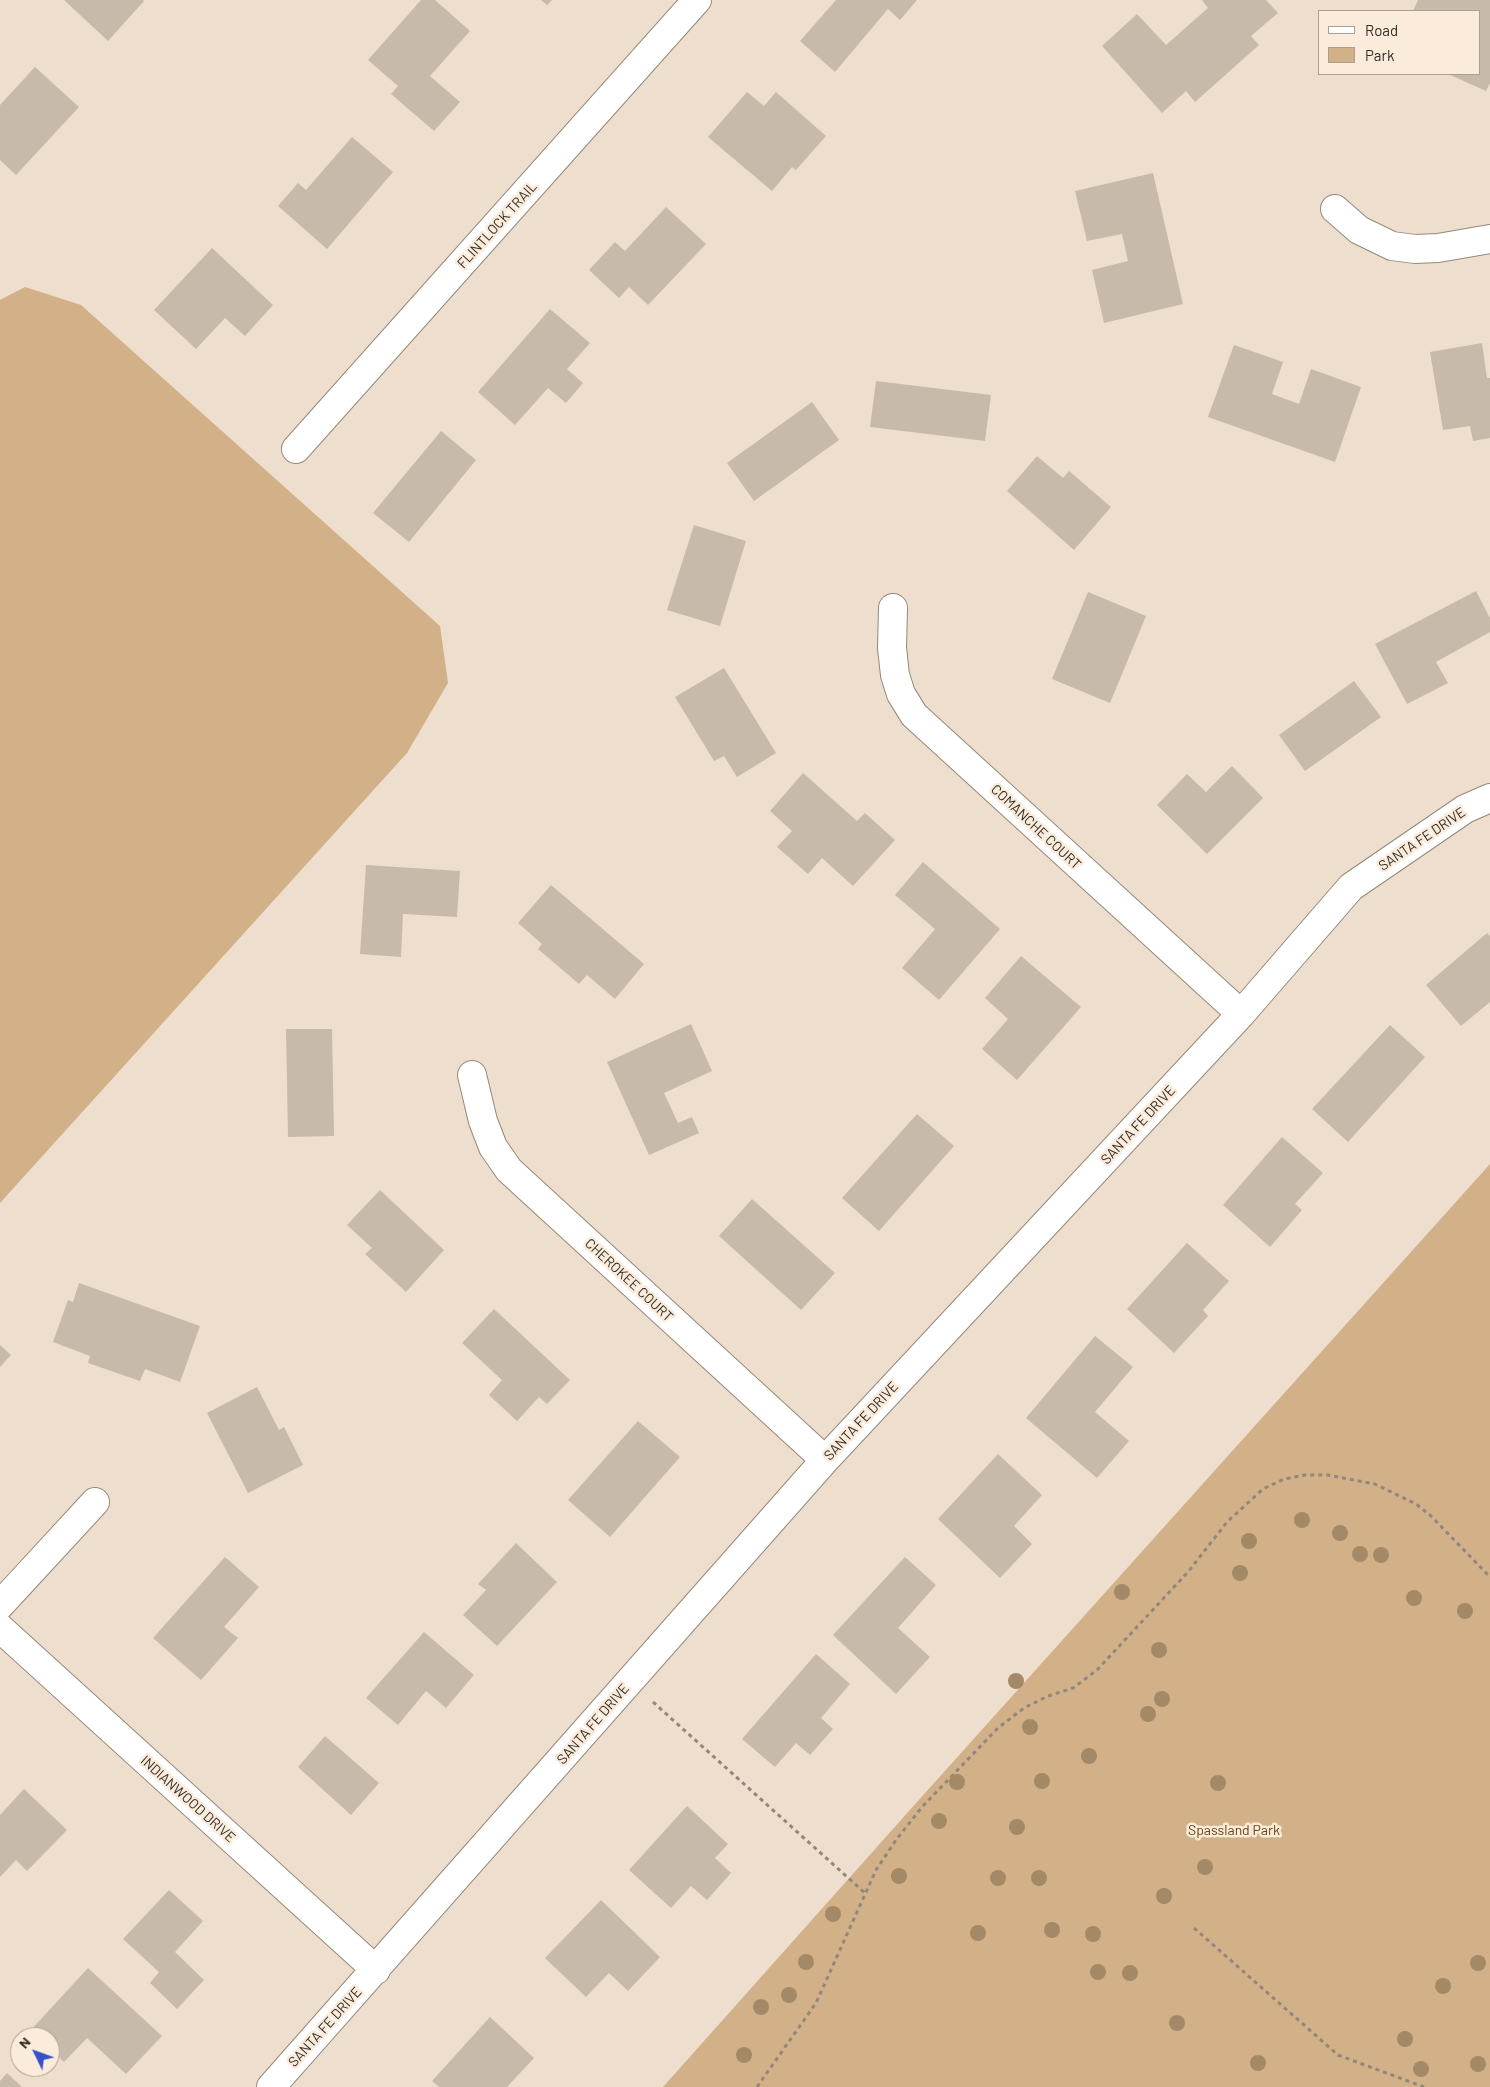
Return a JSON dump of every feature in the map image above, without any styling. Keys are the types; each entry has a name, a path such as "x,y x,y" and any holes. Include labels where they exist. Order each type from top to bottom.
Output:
{"street":[{"name":"FLINTLOCK TRAIL","path":"296,449 697,0"},
{"path":"1335,209 1359,230 1392,246 1438,248 1490,239"},
{"name":"COMANCHE COURT","path":"893,608 892,648 895,675 901,694 914,715 1241,1014"},
{"name":"SANTA FE DRIVE","path":"271,2087 825,1460 1241,1014 1350,887 1465,809 1490,798"},
{"name":"CHEROKEE COURT","path":"472,1075 487,1130 494,1148 509,1170 825,1460"},
{"path":"0,1605 94,1502"},
{"name":"INDIANWOOD DRIVE","path":"0,1628 376,1970"}],"path":[{"path":"757,2087 816,2003 876,1870 896,1840 917,1814 998,1728 1024,1708 1048,1696 1073,1688 1097,1670 1188,1572 1227,1522 1263,1489 1284,1479 1305,1475 1328,1475 1375,1484 1416,1504 1431,1516 1490,1577"},
{"path":"630,1682 865,1893"},
{"path":"1194,1928 1338,2055 1424,2087"}],"green space":[{"path":"25,287 81,305 440,626 448,683 407,753 0,1203 0,300"},
{"name":"Spassland Park","path":"1490,1164 1490,2087 663,2087 917,1802"}],"building":[{"path":"64,0 143,0 144,1 108,41"},
{"path":"421,0 435,0 470,31 430,76 460,102 434,131 391,94 398,86 368,60"},
{"path":"541,0 552,0 547,5"},
{"path":"836,0 917,0 900,20 888,9 835,72 800,41"},
{"path":"1202,0 1266,0 1278,13 1251,36 1259,45 1195,102 1186,91 1162,113 1102,46 1137,14 1166,45 1208,8"},
{"path":"1418,0 1490,0 1490,83 1486,91 1450,75 1480,75 1480,10 1413,10"},
{"path":"35,67 79,107 16,175 0,160 0,105"},
{"path":"747,92 764,106 776,92 826,136 796,170 792,167 772,191 708,137"},
{"path":"352,137 393,172 327,249 278,206 298,183 306,190"},
{"path":"1153,173 1183,304 1104,323 1092,270 1128,261 1122,234 1087,241 1075,191"},
{"path":"666,207 706,244 648,305 629,287 619,298 589,270 615,242 625,251"},
{"path":"212,248 273,305 245,336 225,318 196,349 154,310"},
{"path":"550,309 590,343 567,369 583,383 566,403 548,388 515,425 478,392"},
{"path":"1482,343 1487,378 1490,378 1490,438 1473,441 1470,426 1443,430 1430,352"},
{"path":"1234,345 1283,362 1272,394 1299,404 1311,369 1361,387 1335,462 1208,417"},
{"path":"876,381 991,395 985,441 870,427"},
{"path":"812,402 839,440 754,501 727,463"},
{"path":"441,431 476,460 409,542 373,513"},
{"path":"1037,456 1063,478 1069,471 1111,507 1074,550 1007,491"},
{"path":"694,525 746,541 720,626 667,610"},
{"path":"1476,591 1490,618 1490,632 1436,662 1448,683 1407,704 1375,644"},
{"path":"1088,592 1146,616 1110,703 1052,679"},
{"path":"724,668 776,753 737,777 724,756 714,761 675,697"},
{"path":"1354,681 1381,717 1305,771 1279,735"},
{"path":"1232,766 1263,798 1207,854 1157,805 1187,774 1206,792"},
{"path":"803,773 857,821 865,813 895,840 853,886 822,858 808,874 777,847 792,831 770,811"},
{"path":"923,862 1000,929 939,1000 902,968 935,929 895,895"},
{"path":"366,865 460,871 457,917 403,914 401,957 360,954"},
{"path":"551,885 644,964 615,999 587,975 579,984 538,949 542,944 518,923"},
{"path":"1487,933 1490,936 1490,1002 1461,1026 1426,985"},
{"path":"1021,956 1081,1007 1017,1080 982,1049 1008,1019 985,998"},
{"path":"691,1024 712,1071 664,1093 678,1123 692,1117 699,1133 649,1155 607,1062"},
{"path":"1390,1025 1425,1057 1348,1142 1312,1109"},
{"path":"286,1029 332,1029 334,1136 288,1137"},
{"path":"917,1114 954,1146 879,1231 842,1198"},
{"path":"1282,1137 1323,1173 1295,1204 1302,1210 1270,1247 1223,1205"},
{"path":"380,1190 444,1250 406,1292 365,1254 372,1248 347,1225"},
{"path":"752,1199 835,1273 801,1310 719,1236"},
{"path":"1187,1243 1229,1281 1203,1310 1208,1316 1174,1353 1127,1309"},
{"path":"79,1283 200,1326 180,1382 145,1369 140,1381 88,1363 90,1356 53,1342 68,1300 73,1302"},
{"path":"494,1309 570,1380 547,1404 539,1397 517,1421 489,1395 502,1380 462,1343"},
{"path":"1095,1336 1133,1367 1095,1412 1129,1441 1097,1478 1026,1418"},
{"path":"0,1345 11,1355 0,1367"},
{"path":"257,1387 279,1430 284,1427 303,1465 248,1493 207,1413"},
{"path":"638,1421 680,1457 610,1537 568,1500"},
{"path":"998,1454 1042,1495 1014,1526 1032,1544 1000,1578 938,1519"},
{"path":"516,1543 557,1582 497,1646 463,1615 486,1590 478,1584"},
{"path":"225,1557 259,1587 224,1627 238,1638 201,1680 153,1638"},
{"path":"905,1557 936,1585 898,1628 930,1657 896,1694 833,1635"},
{"path":"424,1632 474,1675 446,1708 426,1691 398,1725 366,1698"},
{"path":"816,1654 850,1684 821,1718 833,1729 810,1755 796,1743 775,1767 742,1739"},
{"path":"325,1736 379,1783 351,1815 298,1767"},
{"path":"24,1789 67,1830 27,1871 16,1860 0,1877 0,1815"},
{"path":"687,1806 728,1844 715,1858 731,1873 707,1900 691,1886 671,1908 629,1870"},
{"path":"169,1890 203,1921 175,1952 204,1980 177,2009 150,1983 159,1972 123,1939"},
{"path":"601,1900 660,1957 628,1991 609,1973 586,1997 545,1958"},
{"path":"88,1968 162,2036 126,2074 87,2038 64,2062 60,2058 60,2027 34,2027"},
{"path":"490,2017 534,2058 507,2087 439,2087 432,2081"},
{"path":"7,2073 22,2087 0,2087 0,2081"}]}
